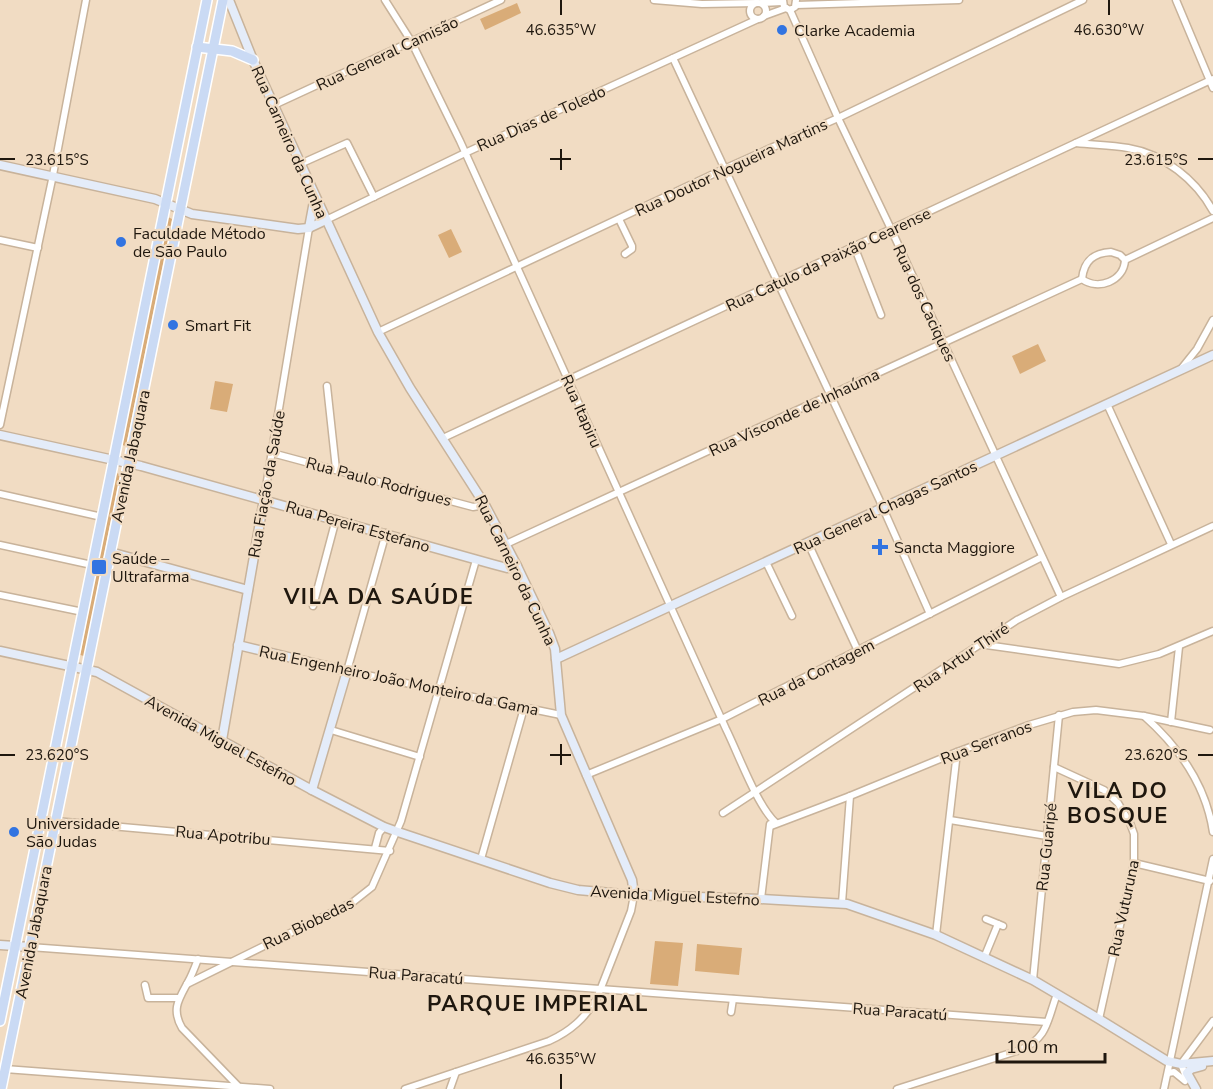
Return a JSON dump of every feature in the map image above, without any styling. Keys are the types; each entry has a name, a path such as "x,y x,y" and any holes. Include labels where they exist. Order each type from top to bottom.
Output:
{"main road":[{"name":"Avenida Jabaquara","path":"0,1021 207,0"},
{"name":"Avenida Jabaquara","path":"1,1089 223,0"},
{"path":"197,47 232,51 252,60"}],"street":[{"path":"0,425 87,0"},
{"name":"Rua Carneiro da Cunha","path":"229,0 252,60 378,332 410,388 485,505 549,633 556,658 561,715 632,880 634,895 632,911 601,989 585,1016 561,1036 405,1089"},
{"name":"Rua Itapiru","path":"385,0 411,41 465,153 722,719 773,824"},
{"name":"Rua General Camisão","path":"274,105 501,0"},
{"path":"654,0 702,4 785,5"},
{"path":"796,2 959,0"},
{"name":"Rua Doutor Nogueira Martins","path":"378,332 724,169 838,118 1083,0"},
{"path":"1176,0 1213,88"},
{"name":"Rua Dias de Toledo","path":"326,220 465,153 785,5 796,2"},
{"path":"759,3 766,10 761,18 754,18 750,11 751,8 759,3"},
{"name":"Rua dos Caciques","path":"785,5 1060,597"},
{"path":"673,58 883,508 930,614"},
{"name":"Rua Catulo da Paixão Cearense","path":"443,438 1211,80"},
{"path":"300,164 347,143 374,197"},
{"path":"1076,143 1130,148 1161,160 1185,176 1204,195 1213,211"},
{"path":"0,165 155,199 180,210 207,216 330,230"},
{"path":"312,227 315,196"},
{"path":"1125,260 1213,218"},
{"path":"620,219 632,245 632,249 626,254"},
{"path":"312,227 326,220"},
{"name":"Rua Fiação da Saúde","path":"222,740 312,227"},
{"path":"0,240 38,248"},
{"path":"854,246 881,315"},
{"path":"1111,252 1120,255 1125,260 1125,267 1114,280 1104,284 1095,284 1082,279 1085,266 1092,257 1100,253 1111,252"},
{"name":"Rua Visconde de Inhaúma","path":"506,544 1082,279"},
{"path":"1180,369 1197,349 1213,320"},
{"name":"Rua General Chagas Santos","path":"556,658 1213,355"},
{"path":"327,386 336,469"},
{"path":"1107,404 1171,544"},
{"name":"Rua Pereira Estefano","path":"0,435 114,459 336,519 476,560 507,568 517,566"},
{"name":"Rua Paulo Rodrigues","path":"272,453 473,507 485,505"},
{"path":"0,494 102,517"},
{"path":"313,606 336,519"},
{"name":"Rua Artur Thiré","path":"723,813 1017,620 1060,597 1213,526"},
{"path":"312,790 386,533"},
{"path":"808,543 858,651"},
{"path":"0,545 92,565"},
{"path":"110,552 248,590"},
{"name":"Rua da Contagem","path":"586,775 722,719 1042,557"},
{"name":"Rua Biobedas","path":"187,984 353,902 372,887 398,832 476,560"},
{"path":"766,562 792,616"},
{"path":"0,595 83,612"},
{"path":"979,644 1119,664 1143,659 1213,632"},
{"name":"Rua Engenheiro João Monteiro da Gama","path":"238,645 561,715"},
{"path":"1171,722 1179,646"},
{"name":"Avenida Miguel Estefno","path":"0,651 97,672 312,790 398,832 566,887 634,895 842,903 936,935 1033,980 1099,1018 1162,1059 1181,1064 1213,1062"},
{"path":"480,859 524,708"},
{"name":"Rua Serranos","path":"773,824 850,796 957,752 1073,711 1096,710 1144,716 1210,730"},
{"name":"Rua Guaripé","path":"1033,980 1059,715"},
{"path":"1144,716 1174,746 1193,773 1207,805 1213,832"},
{"path":"331,730 420,757"},
{"path":"936,935 957,752"},
{"name":"Rua Vuturuna","path":"1054,767 1098,785 1118,803 1134,834 1134,863 1099,1018"},
{"path":"842,903 850,796"},
{"path":"950,820 1047,836"},
{"name":"Rua Apotribu","path":"56,821 390,851"},
{"path":"761,899 773,824"},
{"path":"375,848 379,832 384,827"},
{"path":"1164,1089 1213,859"},
{"path":"1134,863 1210,881"},
{"path":"984,958 1000,925 986,919"},
{"name":"Rua Paracatú","path":"0,945 1047,1022"},
{"name":"Rua Biobedas","path":"178,998 198,959"},
{"path":"145,985 148,998 178,998 176,1012 182,1028 238,1086"},
{"path":"897,1089 1030,1046 1042,1035 1057,994"},
{"path":"731,1012 733,999"},
{"path":"1193,1087 1181,1064 1213,1021"},
{"path":"1193,1087 1188,1071 1213,1062"},
{"path":"5,1069 270,1089"},
{"path":"450,1089 457,1071"},
{"path":"1168,1073 1174,1072 1193,1087"}],"shaded area":[{"path":"517,3 521,13 485,30 480,19"},
{"path":"168,217 172,219 126,446 122,445"},
{"path":"451,229 462,252 449,258 438,235"},
{"path":"1038,344 1046,361 1020,374 1012,356"},
{"path":"215,381 233,384 227,412 210,409"},
{"path":"116,473 120,474 84,656 80,655"},
{"path":"655,941 683,943 678,986 650,984"},
{"path":"697,944 742,948 739,975 695,971"}],"place":[{"name":"Clarke Academia","path":"782,30"},
{"name":"Faculdade Método de São Paulo","path":"121,242"},
{"name":"Smart Fit","path":"173,325"},
{"name":"Sancta Maggiore","path":"880,547"},
{"name":"Saúde – Ultrafarma","path":"99,567"},
{"name":"Universidade São Judas","path":"14,832"}],"district":[{"name":"VILA DA SAÚDE","path":"379,596"},
{"name":"VILA DO BOSQUE","path":"1118,802"},
{"name":"PARQUE IMPERIAL","path":"538,1003"}]}
